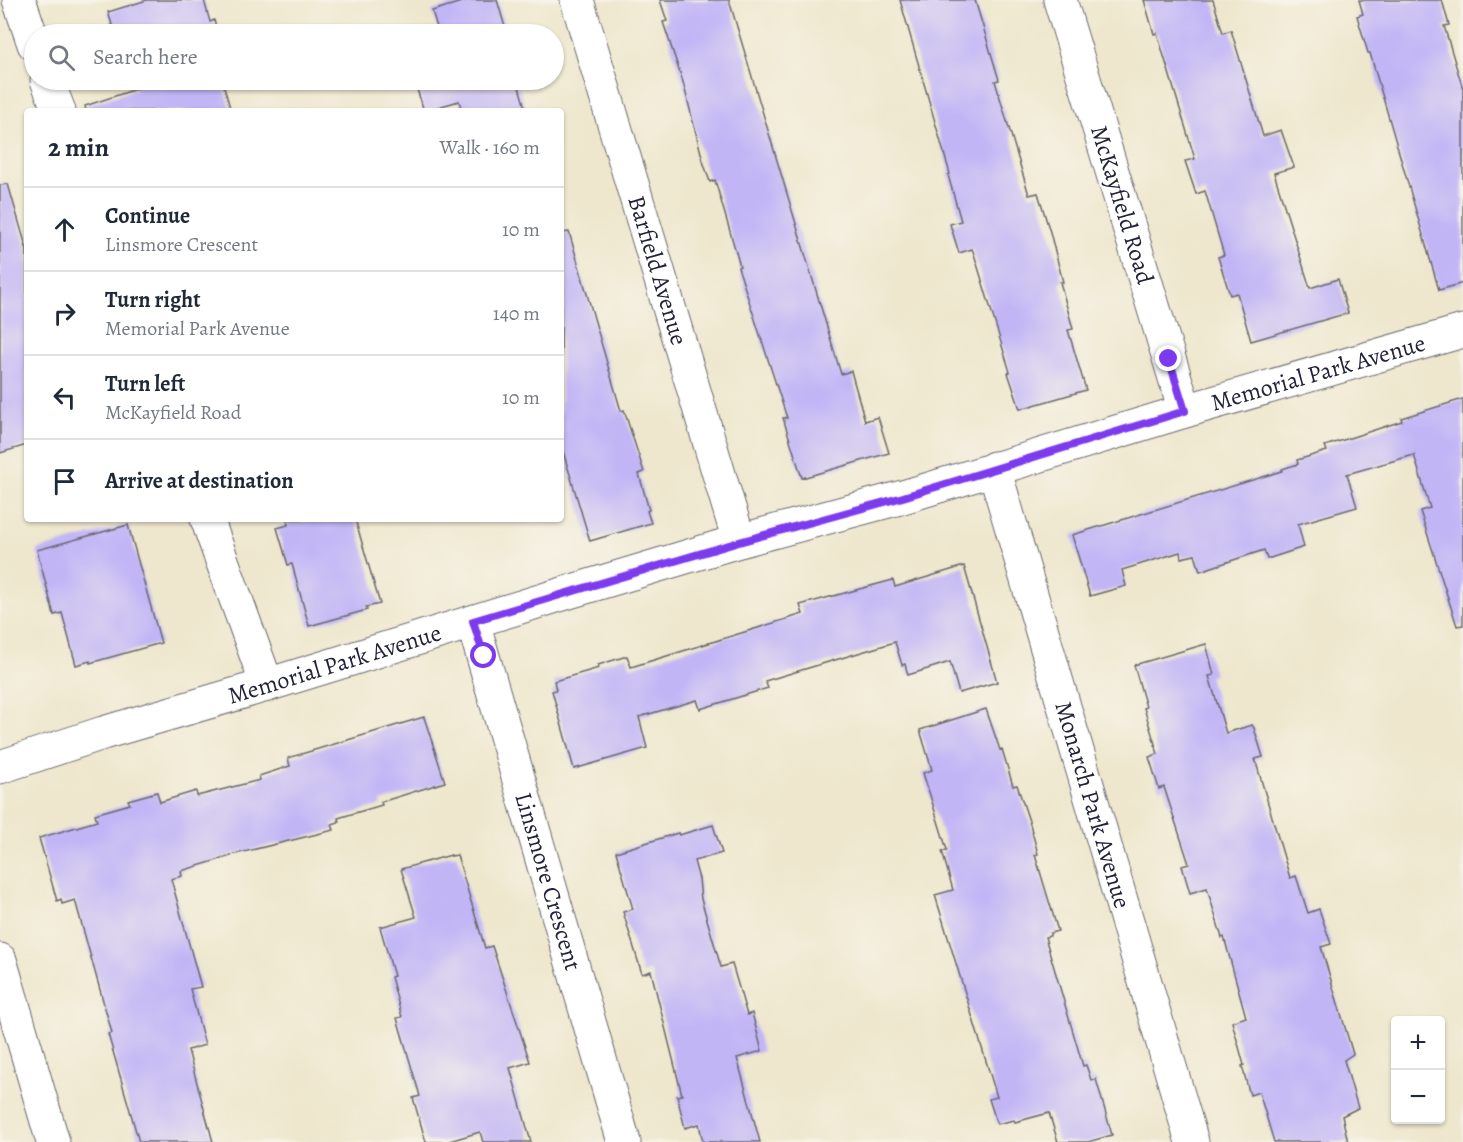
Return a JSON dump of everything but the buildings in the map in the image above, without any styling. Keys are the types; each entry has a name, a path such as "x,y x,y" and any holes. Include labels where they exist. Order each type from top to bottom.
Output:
{"street":[{"path":"19,0 27,24"},
{"name":"Barfield Avenue","path":"578,0 739,542"},
{"name":"McKayfield Road","path":"1060,0 1185,411"},
{"path":"51,90 58,108"},
{"name":"Memorial Park Avenue","path":"0,767 103,733 473,621 739,542 903,497 1185,411 1463,331"},
{"name":"Monarch Park Avenue","path":"994,468 1192,1142"},
{"path":"208,522 267,685"},
{"name":"Linsmore Crescent","path":"473,621 624,1142"},
{"path":"0,960 53,1142"}],"route":[{"path":"484,656 473,621 739,542 903,497 1185,411 1169,359"}]}
